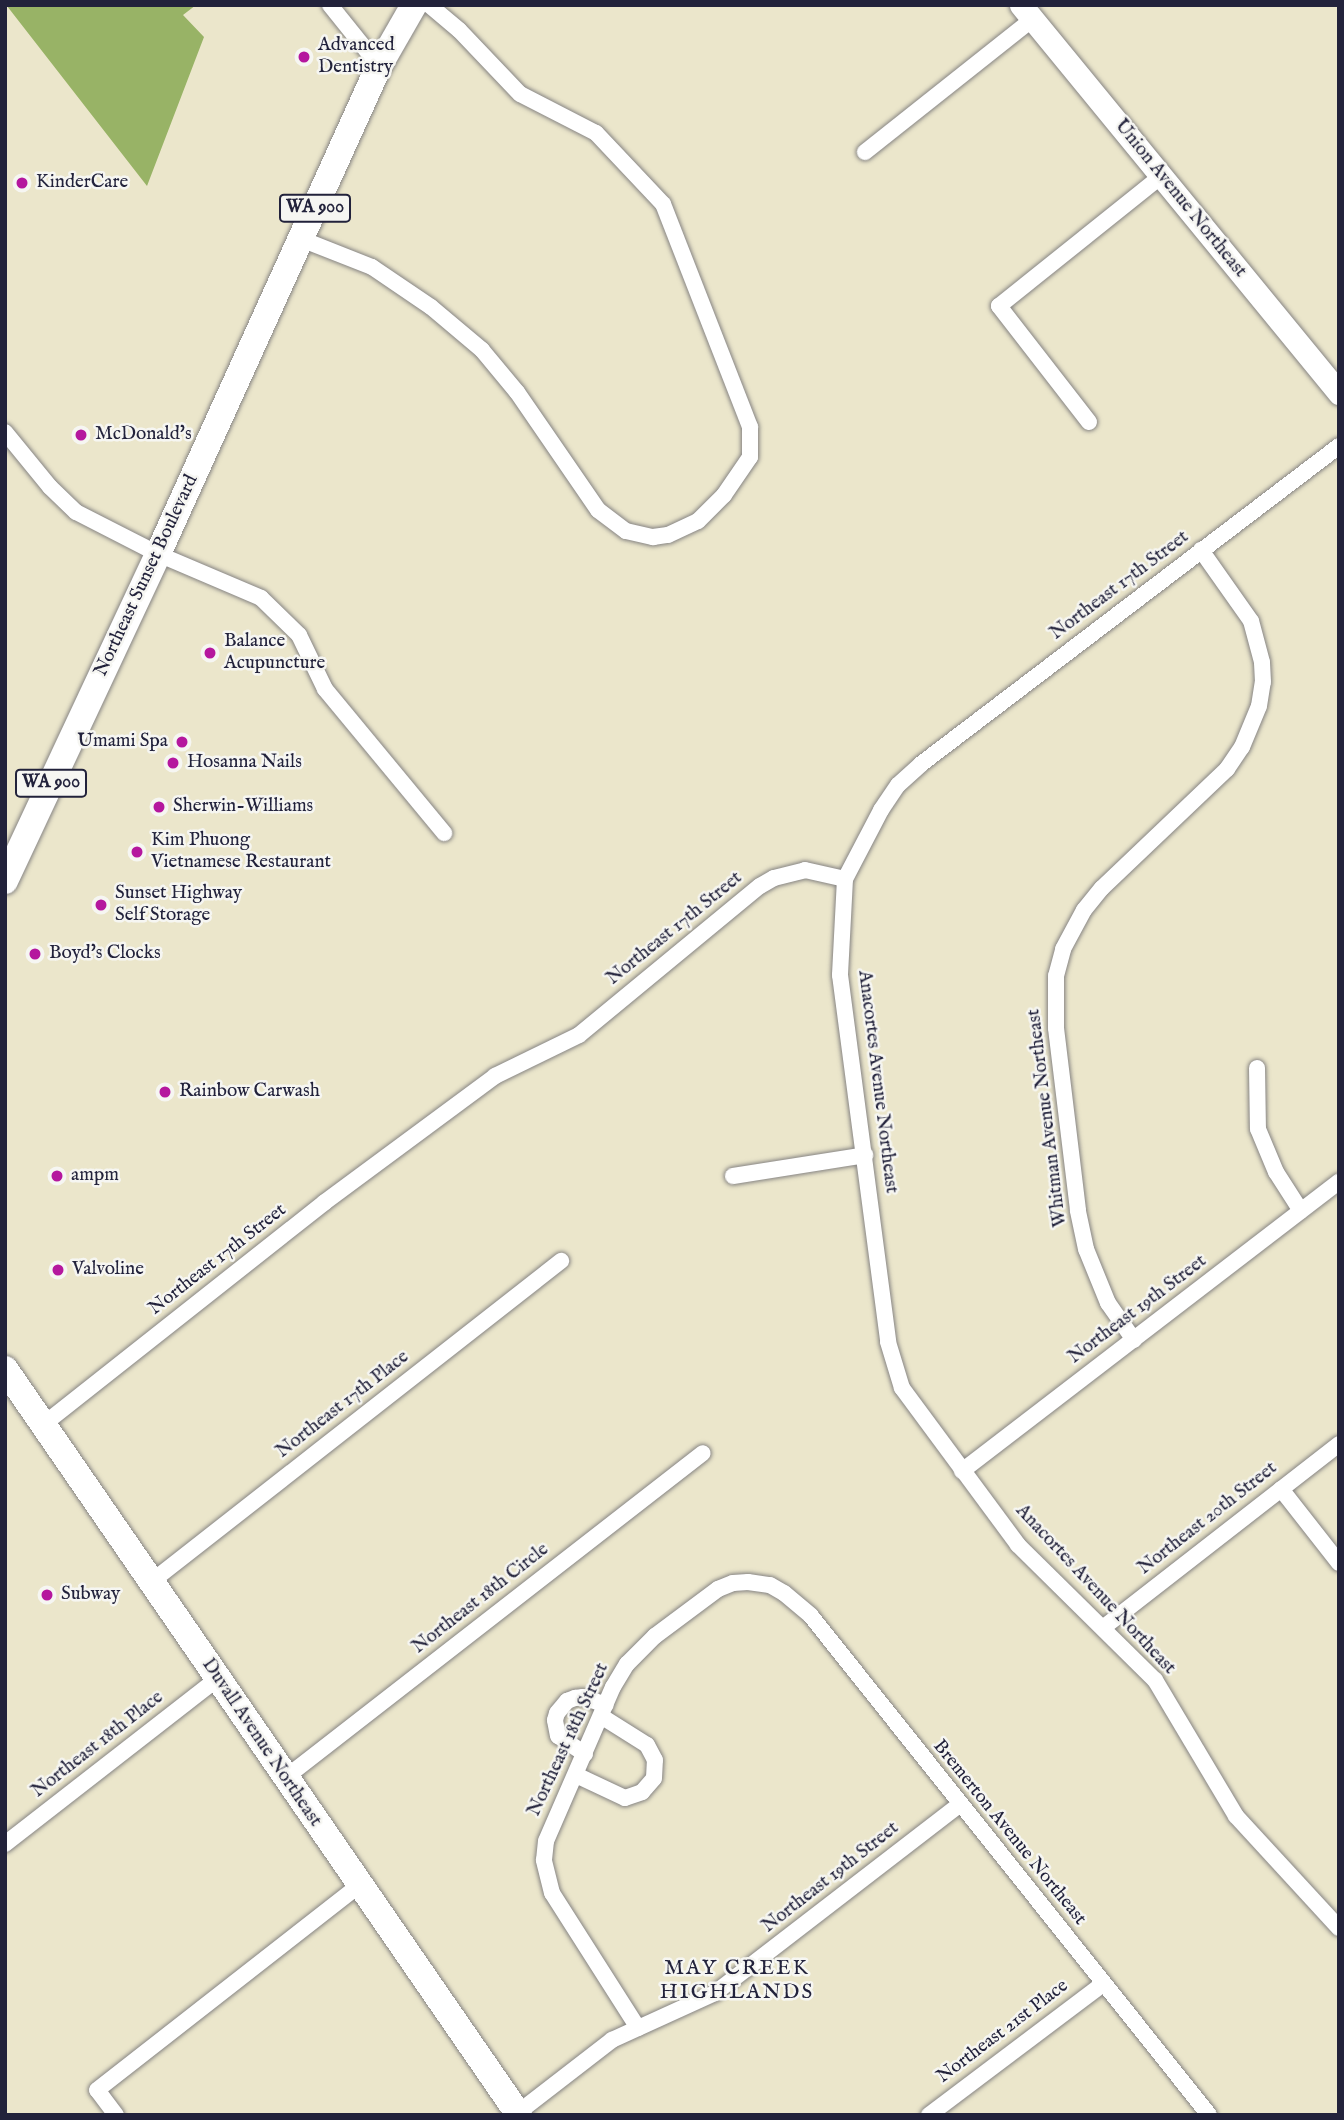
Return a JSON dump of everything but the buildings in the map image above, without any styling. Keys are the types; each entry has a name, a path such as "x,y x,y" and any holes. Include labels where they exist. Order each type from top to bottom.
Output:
{"main road":[{"name":"Northeast Sunset Boulevard","path":"5,881 158,554 379,66 414,5"},
{"name":"Duvall Avenue Northeast","path":"5,1369 517,2114"}],"street":[{"path":"330,5 379,66"},
{"path":"301,239 372,267 432,307 482,350 517,392 598,510 626,531 653,537 668,535 698,521 724,495 750,457 750,427 663,204 596,133 520,94 459,30 429,5"},
{"path":"865,152 1027,12"},
{"name":"Union Avenue Northeast","path":"1027,12 1339,393"},
{"path":"1089,422 999,306 1161,176"},
{"path":"5,432 50,487 76,512 158,554 261,598 299,635 326,689 443,833"},
{"name":"Northeast 17th Street","path":"44,1424 325,1202 495,1076 579,1035 760,886 774,878 805,870 845,880 881,810 898,785 921,764 1339,446"},
{"name":"Whitman Avenue Northeast","path":"1134,1340 1108,1303 1096,1279 1084,1236 1056,1028 1056,975 1063,949 1084,910 1102,888 1227,769 1242,747 1259,706 1263,682 1262,662 1251,621 1202,550"},
{"name":"Anacortes Avenue Northeast","path":"845,880 840,975 892,1364 916,1411 1018,1545 1155,1680 1236,1816 1339,1928"},
{"path":"1257,1068 1258,1129 1276,1172 1301,1211"},
{"path":"733,1176 865,1155"},
{"name":"Northeast 19th Street","path":"962,1471 1339,1182"},
{"name":"Northeast 17th Place","path":"151,1582 561,1261"},
{"name":"Northeast 20th Street","path":"1104,1627 1339,1444"},
{"name":"Northeast 18th Circle","path":"285,1778 704,1453"},
{"path":"1281,1489 1339,1563"},
{"name":"Northeast 18th Street","path":"638,2028 560,1910 546,1877 546,1841 603,1711 627,1664 641,1649 718,1589 741,1582 770,1585"},
{"name":"Bremerton Avenue Northeast","path":"770,1585 811,1616 959,1805 1209,2115"},
{"name":"Northeast 18th Place","path":"5,1844 217,1679"},
{"path":"576,1775 625,1798 642,1792 654,1778 655,1760 647,1745 583,1697 568,1701 557,1713 555,1720 558,1736 585,1754"},
{"name":"Northeast 19th Street","path":"517,2114 595,2051 715,1993 959,1805"},
{"path":"116,2115 97,2090 359,1885"},
{"name":"Northeast 21st Place","path":"929,2115 1103,1984"}],"green space":[{"path":"196,5 183,15 204,37 147,186 7,6"}],"place":[{"name":"Advanced Dentistry","path":"304,57"},
{"name":"KinderCare","path":"22,183"},
{"name":"McDonald's","path":"81,435"},
{"name":"Balance Acupuncture","path":"210,653"},
{"name":"Umami Spa","path":"182,742"},
{"name":"Hosanna Nails","path":"173,763"},
{"name":"Sherwin-Williams","path":"159,807"},
{"name":"Kim Phuong Vietnamese Restaurant","path":"137,852"},
{"name":"Sunset Highway Self Storage","path":"101,905"},
{"name":"Boyd's Clocks","path":"35,954"},
{"name":"Rainbow Carwash","path":"165,1092"},
{"name":"ampm","path":"57,1176"},
{"name":"Valvoline","path":"58,1270"},
{"name":"Subway","path":"47,1595"}],"district":[{"name":"MAY CREEK HIGHLANDS","path":"737,1981"}]}
